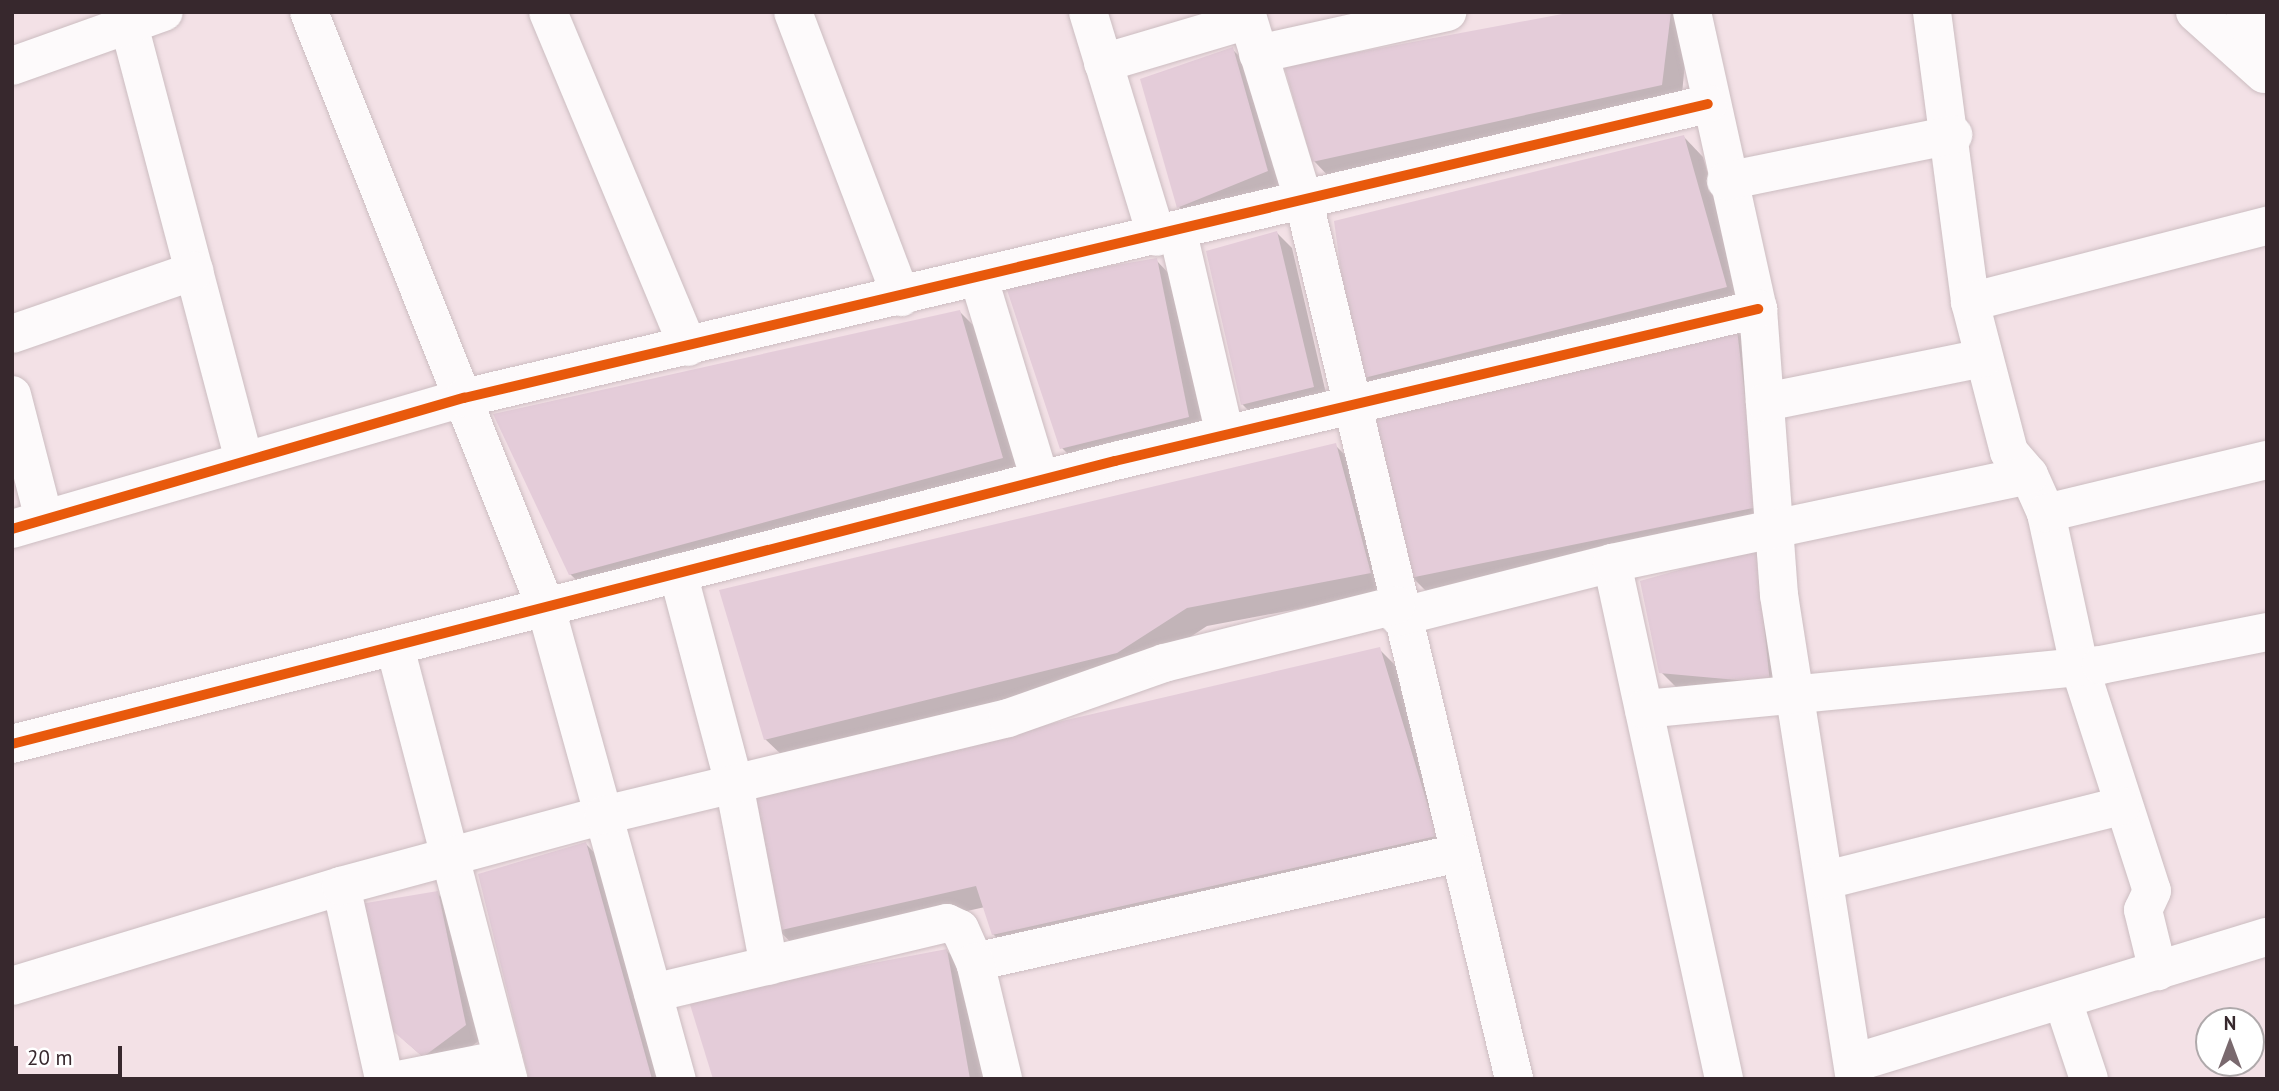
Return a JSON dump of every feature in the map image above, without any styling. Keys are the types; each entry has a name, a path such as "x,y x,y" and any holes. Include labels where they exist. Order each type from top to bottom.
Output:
{"street":[{"path":"12,66 164,12"},
{"path":"309,12 546,608 677,1079"},
{"path":"548,12 688,346"},
{"path":"793,12 901,297"},
{"path":"1088,12 1103,63 1167,235 1225,435"},
{"path":"1103,63 1251,29 1447,12"},
{"path":"1692,12 1708,104 1758,309 1792,695 1826,880 1854,1071 2158,971 2264,946"},
{"path":"1932,12 1952,135 1956,218 1970,302 2009,452 2029,475 2046,513 2079,665 2121,806 2152,891 2143,910 2158,971"},
{"path":"2195,12 2266,78"},
{"path":"2245,12 2266,78"},
{"path":"129,25 244,459"},
{"path":"1251,29 1304,202 1397,611 1514,1079"},
{"path":"12,396 28,524 244,459 464,398 1167,235 1708,104"},
{"path":"1726,181 1952,135"},
{"path":"1970,302 2267,226"},
{"path":"12,334 194,271"},
{"path":"979,279 1040,480"},
{"path":"12,744 1040,480 1758,309"},
{"path":"1765,402 1984,358"},
{"path":"2046,513 2267,460"},
{"path":"12,986 341,886 453,859 604,815 1008,718 1164,663 1612,563 2029,475"},
{"path":"1612,563 1724,1079"},
{"path":"678,573 734,784 769,966"},
{"path":"1644,709 2079,665 2267,632"},
{"path":"395,647 453,859 505,1069 404,1079"},
{"path":"1826,880 2121,806"},
{"path":"975,962 1458,853"},
{"path":"341,886 384,1079"},
{"path":"653,993 947,923 960,929 975,962 1003,1079"},
{"path":"2063,1001 2089,1079"}],"building":[{"path":"1573,12 1671,12 1662,85 1312,162 1284,66"},
{"path":"1233,47 1268,171 1177,208 1140,79"},
{"path":"1684,135 1727,287 1356,380 1334,221"},
{"path":"1277,231 1314,387 1241,405 1206,251"},
{"path":"1157,258 1189,417 1060,449 1005,284"},
{"path":"960,310 1003,458 569,575 493,414"},
{"path":"1737,329 1758,507 1410,578 1372,413"},
{"path":"1336,443 1371,573 1187,608 1117,653 764,740 719,590"},
{"path":"1756,548 1770,683 1659,673 1640,581"},
{"path":"1380,647 1437,836 992,935 976,886 777,931 753,793"},
{"path":"586,842 652,1079 529,1079 478,874"},
{"path":"438,891 466,1025 423,1057 388,1027 360,904"},
{"path":"947,949 970,1079 713,1079 688,998"}],"cycle path":[{"path":"12,529 464,398 1708,104"},
{"path":"12,744 1115,461 1758,309"}]}
